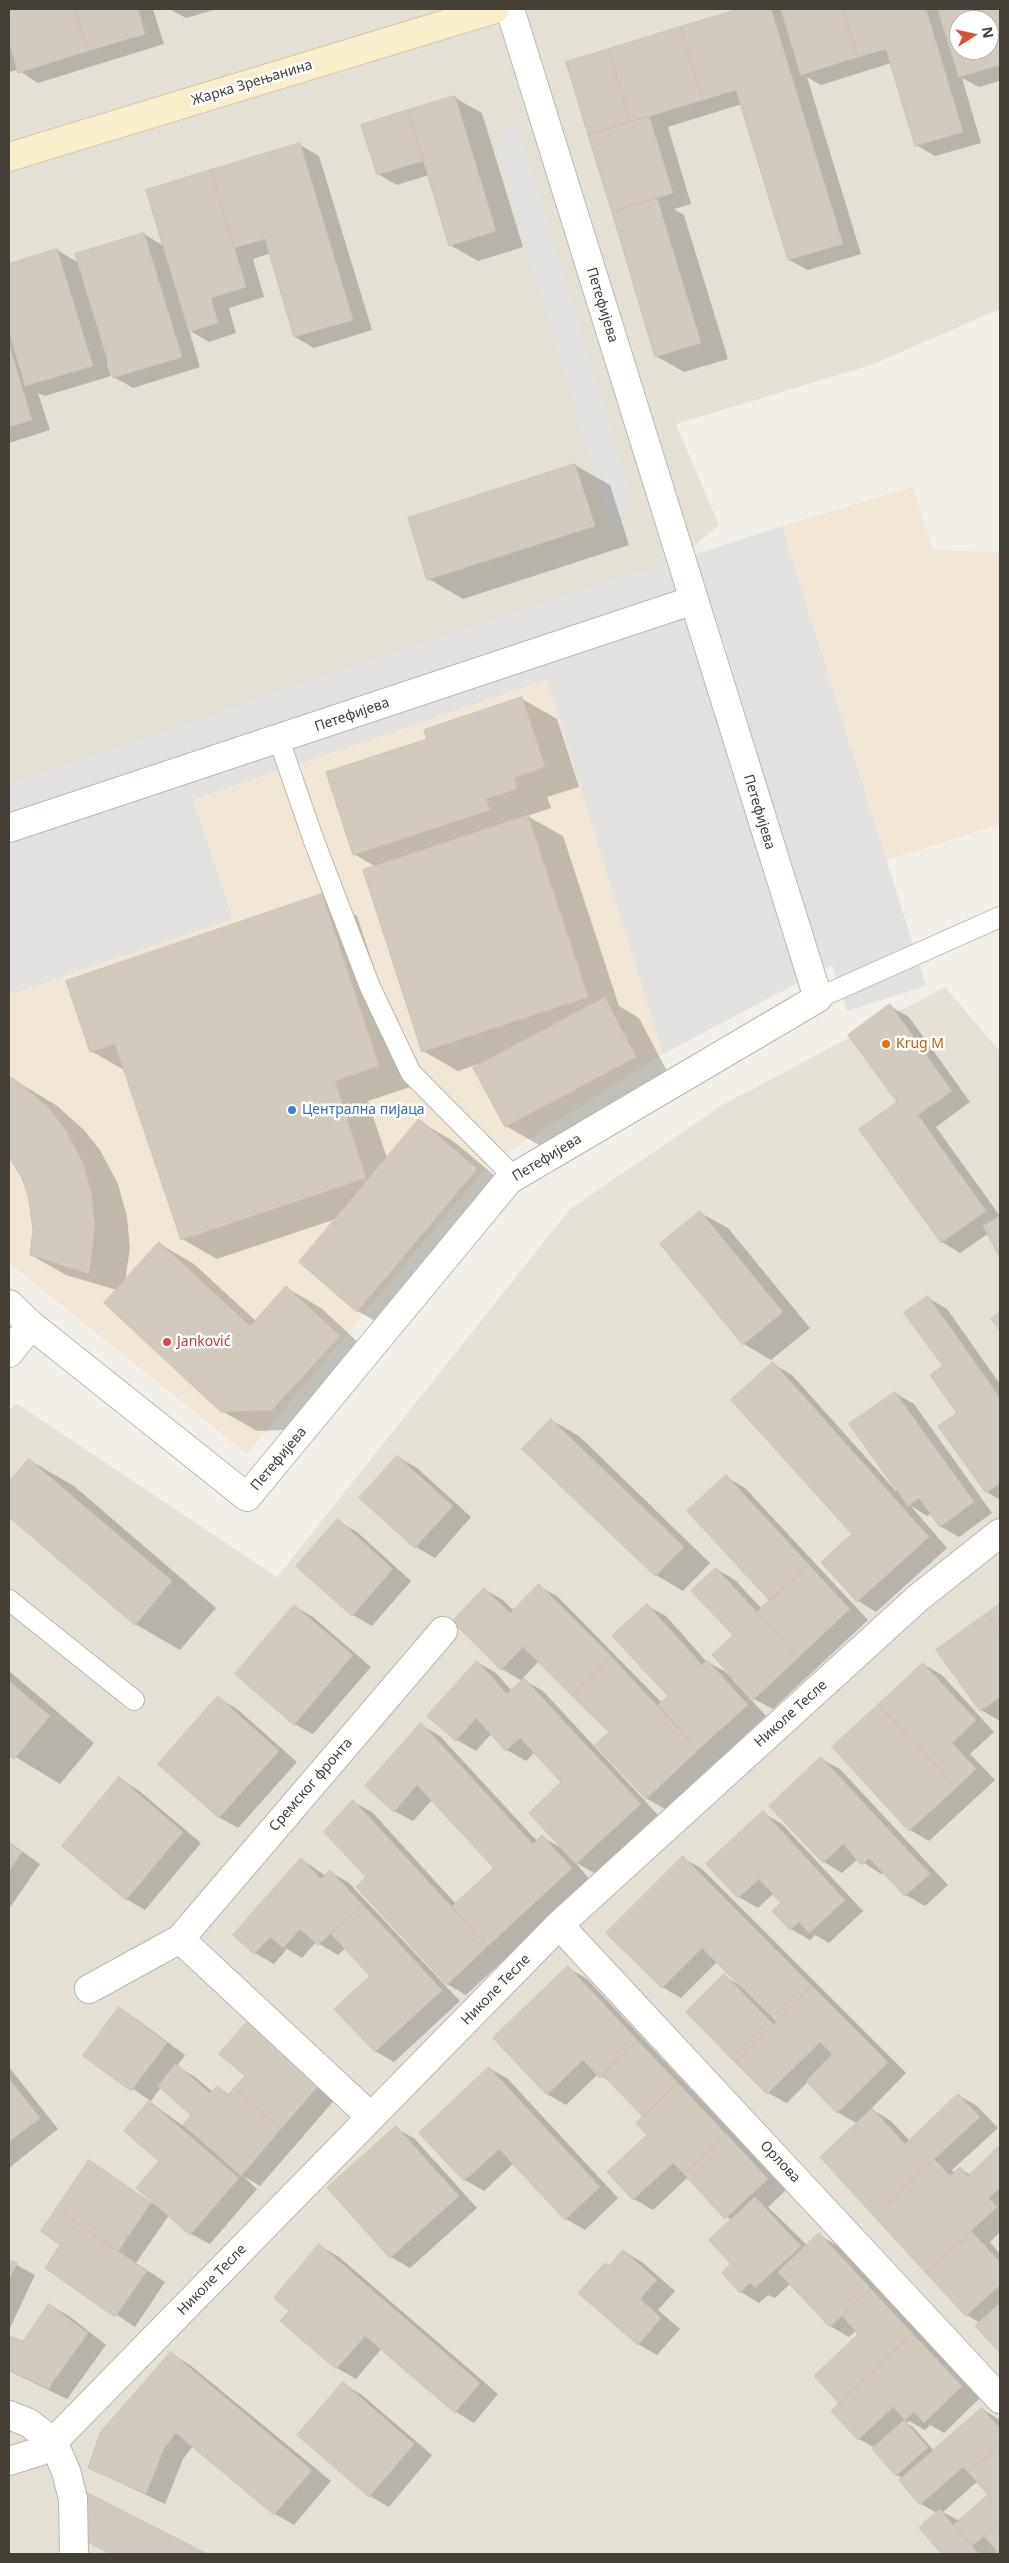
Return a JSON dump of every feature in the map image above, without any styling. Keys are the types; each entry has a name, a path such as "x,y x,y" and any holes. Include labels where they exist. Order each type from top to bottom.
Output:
{"main road":[{"name":"Жарка Зрењанина","path":"9,158 495,9"}],"street":[{"name":"Петефијева","path":"9,1304 31,1325 247,1497 514,1177 818,998 510,9"},
{"name":"Петефијева","path":"9,828 279,740 694,600"},
{"path":"9,1352 31,1325"},
{"name":"Николе Тесле","path":"9,2460 38,2452 53,2442 559,1926 918,1598 1000,1533"},
{"name":"Сремског фронта","path":"89,1990 180,1939 443,1630"},
{"name":"Орлова","path":"559,1926 1000,2399"},
{"path":"180,1939 371,2117"},
{"path":"9,2415 29,2423 53,2442 66,2471 73,2498 74,2554"}],"lane":[{"path":"279,740 314,841 370,987 411,1073 514,1177"},
{"path":"818,998 1000,917"},
{"path":"9,1600 134,1700"}],"shaded area":[{"path":"9,9 1000,9 1000,309 871,365 676,424 719,525 657,577 9,784"},
{"path":"515,116 632,497 613,533 497,149"},
{"path":"913,487 933,550 1000,552 1000,824 887,860 782,526"},
{"path":"782,526 926,986 847,1011 832,965 663,1054 547,680 193,800 233,919 9,995 9,784 450,634"},
{"name":"Централна пијаца","path":"548,680 663,1054 488,1165 247,1454 9,1263 9,995 233,919 193,800"},
{"path":"945,987 1000,1052 1000,2554 9,2554 9,1411 16,1403 277,1577 570,1209 724,1104"}],"building":[{"path":"9,9 75,9 88,51 18,73 9,43"},
{"path":"75,9 138,9 145,34 88,51"},
{"path":"740,9 771,9 843,244 788,260 736,90 703,100 680,27"},
{"path":"781,9 843,9 858,57 801,75"},
{"path":"843,9 926,9 963,132 915,146 886,49 858,57"},
{"path":"938,9 1000,9 1000,65 959,77 954,60 999,60 999,10 949,10 949,45"},
{"path":"680,27 703,100 630,122 609,49"},
{"path":"609,49 630,122 588,135 566,62"},
{"path":"455,96 496,231 449,246 408,110"},
{"path":"408,110 423,161 377,175 361,125"},
{"path":"649,116 673,193 612,212 588,135"},
{"path":"300,143 353,320 294,337 265,239 234,248 211,170"},
{"path":"211,170 246,287 211,298 218,323 189,332 146,190"},
{"path":"657,198 701,343 655,357 612,212"},
{"path":"144,233 182,357 113,378 75,254"},
{"path":"57,249 93,366 25,386 9,332 9,264"},
{"path":"9,344 32,420 9,427"},
{"path":"575,464 595,526 427,580 408,518"},
{"path":"522,697 545,767 514,778 517,789 486,799 490,810 353,855 326,772 427,739 424,730"},
{"path":"528,815 588,997 422,1052 363,870"},
{"path":"322,894 379,1066 335,1081 366,1178 181,1240 115,1044 90,1052 66,981"},
{"path":"605,997 636,1057 505,1127 473,1068"},
{"path":"890,1004 952,1091 918,1115 986,1211 941,1243 859,1129 897,1102 848,1035"},
{"path":"9,1076 49,1108 65,1129 83,1163 92,1196 95,1228 89,1274 30,1255 33,1229 28,1195 22,1178 9,1157"},
{"path":"419,1119 477,1169 357,1312 299,1262"},
{"path":"700,1211 783,1312 743,1345 660,1244"},
{"path":"1000,1216 1000,1258 983,1226"},
{"path":"159,1242 250,1326 286,1286 340,1336 272,1410 221,1412 104,1303"},
{"path":"928,1296 1000,1398 1000,1483 986,1493 938,1426 957,1413 930,1375 943,1366 904,1313"},
{"path":"1000,1312 1000,1331 991,1319"},
{"path":"773,1362 929,1537 857,1602 821,1562 852,1534 731,1400"},
{"path":"895,1392 974,1502 940,1527 919,1498 908,1506 849,1424"},
{"path":"551,1419 684,1547 655,1576 522,1449"},
{"path":"397,1456 453,1506 415,1548 359,1498"},
{"path":"29,1459 172,1581 135,1625 9,1517 9,1482"},
{"path":"726,1475 809,1565 770,1601 687,1511"},
{"path":"338,1519 393,1569 352,1616 296,1566"},
{"path":"809,1565 850,1609 799,1657 757,1612"},
{"path":"716,1568 799,1657 753,1700 712,1655 733,1635 691,1591"},
{"path":"539,1584 611,1656 572,1696 523,1647 501,1670 452,1621 484,1588 510,1613"},
{"path":"647,1604 702,1665 707,1660 748,1705 698,1750 658,1705 668,1696 612,1636"},
{"path":"1000,1604 1000,1635 986,1614"},
{"path":"294,1605 353,1655 294,1725 235,1674"},
{"path":"986,1614 1000,1635 1000,1700 999,1698 980,1711 936,1650"},
{"path":"611,1656 698,1750 646,1799 595,1745 609,1732 572,1696"},
{"path":"477,1661 507,1694 524,1678 641,1804 576,1864 529,1813 561,1782 520,1738 506,1751 476,1718 456,1741 427,1716"},
{"path":"923,1663 976,1720 952,1743 976,1769 956,1788 879,1704"},
{"path":"9,1681 50,1716 14,1759 9,1755"},
{"path":"218,1696 279,1751 219,1818 158,1764"},
{"path":"879,1704 956,1788 909,1831 832,1747"},
{"path":"421,1723 533,1844 542,1835 572,1868 488,1946 451,1907 494,1868 417,1785 394,1812 365,1786"},
{"path":"821,1757 930,1874 905,1896 869,1858 861,1865 843,1844 823,1863 769,1806"},
{"path":"119,1777 183,1832 126,1900 62,1846"},
{"path":"353,1800 488,1946 447,1985 356,1887 366,1877 324,1832"},
{"path":"763,1811 845,1900 809,1933 799,1922 790,1930 772,1911 781,1903 759,1879 738,1898 706,1864"},
{"path":"9,1843 22,1852 9,1871"},
{"path":"683,1856 812,1986 777,2022 702,1948 662,1988 606,1933"},
{"path":"301,1858 321,1879 330,1870 362,1904 318,1945 300,1929 283,1948 270,1937 254,1954 233,1935"},
{"path":"362,1904 442,1990 375,2052 334,2009 370,1976 331,1934"},
{"path":"568,1966 638,2041 600,2078 583,2060 547,2095 493,2038"},
{"path":"724,1974 774,2025 736,2063 686,2012"},
{"path":"812,1986 888,2062 837,2113 806,2081 832,2054 820,2042 767,2094 736,2063"},
{"path":"119,2007 167,2043 131,2091 83,2056"},
{"path":"247,2022 319,2085 281,2129 234,2088 245,2076 219,2054"},
{"path":"638,2041 678,2083 643,2117 603,2075"},
{"path":"176,2064 210,2093 217,2086 228,2095 234,2088 281,2129 241,2176 183,2125 191,2115 158,2086"},
{"path":"489,2067 600,2187 565,2220 499,2149 464,2181 419,2133"},
{"path":"9,2079 40,2118 9,2142"},
{"path":"678,2083 726,2134 684,2174 673,2163 633,2200 607,2172 647,2135 636,2123"},
{"path":"958,2094 980,2117 873,2215 820,2157 872,2108 905,2144"},
{"path":"149,2101 239,2178 190,2235 136,2188 159,2161 124,2131"},
{"path":"396,2126 459,2196 390,2258 327,2188"},
{"path":"726,2134 768,2179 725,2219 684,2174"},
{"path":"1000,2145 1000,2187 989,2198 997,2207 926,2273 873,2215 934,2159 950,2176 960,2167 968,2176"},
{"path":"89,2160 151,2203 118,2251 56,2209"},
{"path":"755,2197 801,2246 755,2288 750,2283 740,2293 722,2273 731,2264 709,2240"},
{"path":"56,2209 147,2271 115,2317 45,2268 60,2245 41,2231"},
{"path":"971,2231 1000,2262 1000,2285 966,2316 926,2273"},
{"path":"819,2233 871,2289 830,2327 778,2272"},
{"path":"319,2244 480,2383 455,2413 365,2336 336,2369 280,2321 289,2311 274,2298"},
{"path":"623,2250 657,2280 640,2299 661,2318 638,2345 578,2293 605,2263 609,2266"},
{"path":"9,2260 17,2263 9,2280"},
{"path":"871,2289 913,2334 839,2403 814,2376 858,2334 842,2316"},
{"path":"1000,2303 1000,2353 975,2326"},
{"path":"49,2304 88,2333 48,2389 9,2370 9,2336 23,2341"},
{"path":"913,2334 962,2386 924,2423 914,2412 905,2420 893,2407 858,2440 831,2411"},
{"path":"171,2352 312,2470 274,2515 176,2433 164,2448 146,2494 88,2468 100,2433"},
{"path":"343,2382 414,2444 369,2497 297,2435"},
{"path":"982,2408 1000,2429 1000,2444 968,2472 963,2467 920,2505 899,2480"},
{"path":"904,2420 928,2447 896,2476 872,2449"},
{"path":"1000,2444 1000,2522 972,2546 953,2525 988,2495 968,2472"},
{"path":"84,2491 207,2554 110,2554 86,2541"},
{"path":"940,2509 979,2554 942,2554 919,2528"},
{"path":"1000,2522 1000,2554 999,2554 984,2536"}],"place":[{"name":"Krug M","path":"886,1044"},
{"name":"Централна пијаца","path":"292,1110"},
{"name":"Janković","path":"167,1342"}]}
